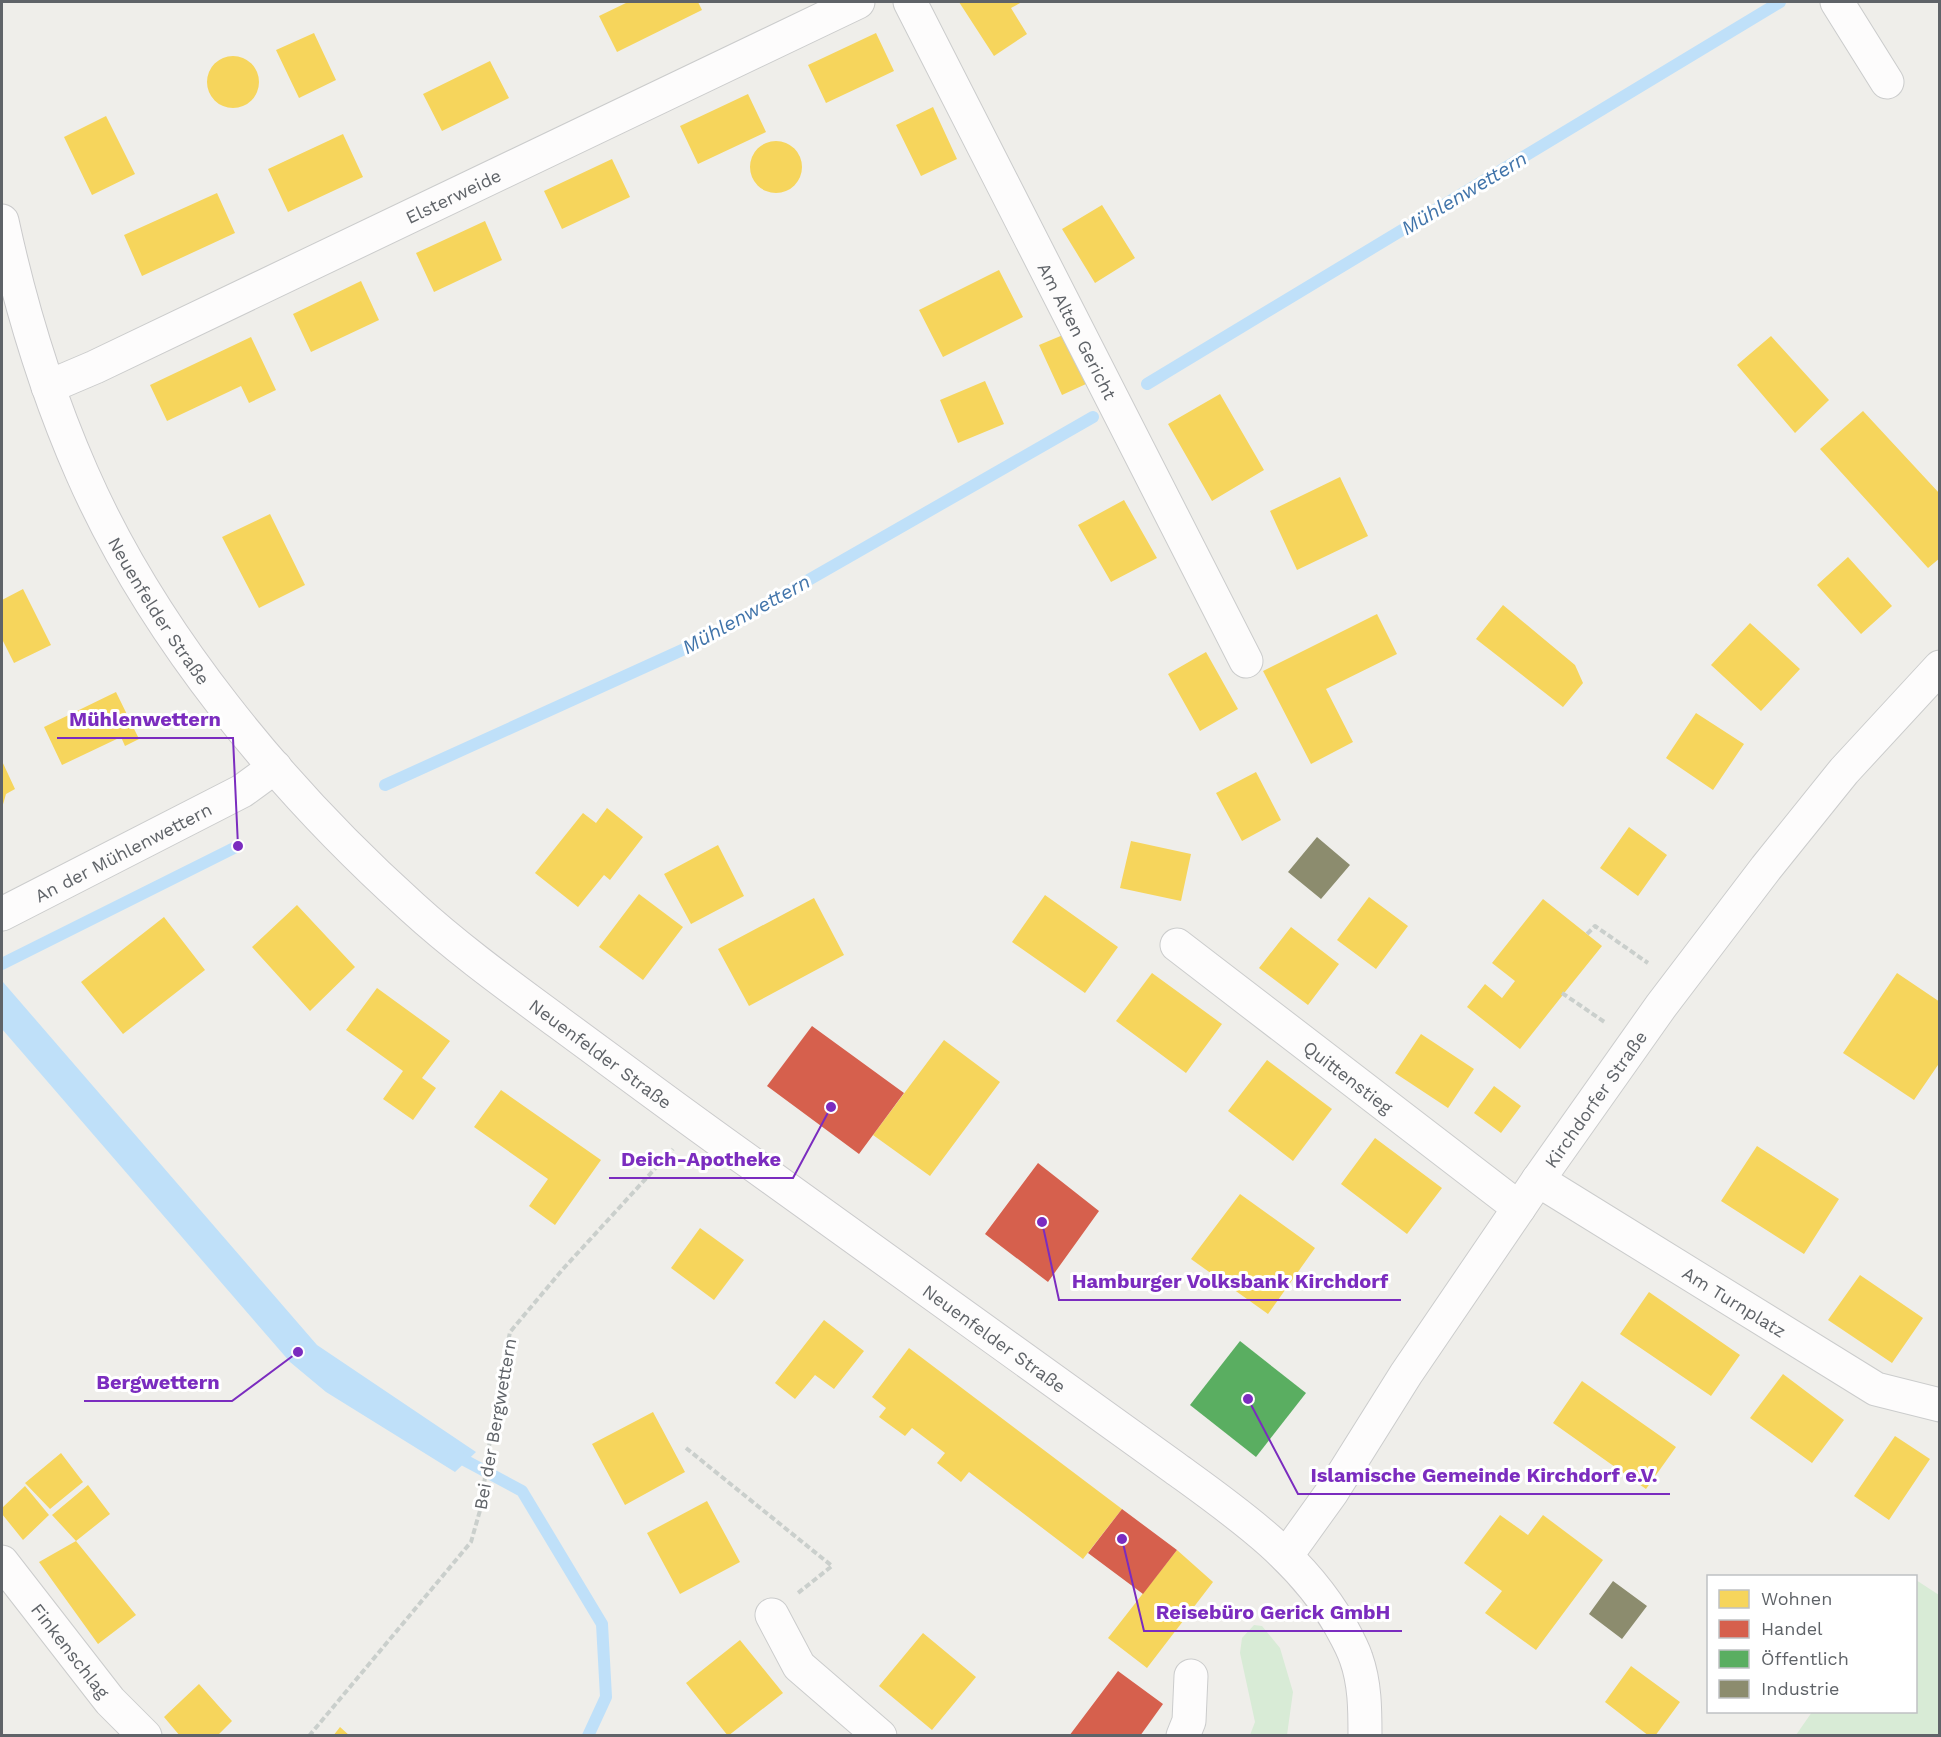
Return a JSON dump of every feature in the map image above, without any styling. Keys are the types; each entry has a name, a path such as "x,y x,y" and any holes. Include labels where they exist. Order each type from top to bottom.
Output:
{"street":[{"name":"Elsterweide","path":"48,387 106,362 858,2"},
{"name":"Am Alten Gericht","path":"910,2 1246,661"},
{"path":"1837,2 1887,82"},
{"name":"Neuenfelder Straße","path":"2,221 22,311 48,387 83,476 135,574 194,665 275,767 333,830 414,909 461,949 693,1122 1184,1474 1240,1516 1286,1556 1327,1603 1356,1656 1363,1692 1365,1736"},
{"name":"Kirchdorfer Straße","path":"1286,1556 1332,1492 1406,1374 1538,1180 1678,984 1766,868 1844,771 1940,667"},
{"name":"An der Mühlenwettern","path":"2,914 243,791 275,767"},
{"name":"Quittenstieg","path":"1177,945 1519,1208"},
{"name":"Am Turnplatz","path":"1538,1180 1876,1389 1940,1406"},
{"name":"Finkenschlag","path":"2,1562 110,1701 145,1736"},
{"path":"772,1615 799,1666 880,1736"},
{"path":"1183,1736 1189,1721 1191,1676"}],"path":[{"path":"1587,934 1595,926 1678,984"},
{"path":"1562,993 1635,1044"},
{"name":"Bei der Bergwettern","path":"309,1736 471,1542 482,1507 491,1432 510,1332 563,1269 665,1159 693,1122"},
{"path":"686,1448 832,1566 772,1615"}],"green space":[{"path":"1917,1581 1939,1595 1939,1735 1796,1735 1811,1713 1917,1713"},
{"path":"1254,1625 1262,1626 1280,1648 1293,1692 1287,1735 1250,1735 1255,1722 1240,1653 1242,1638"}],"water":[{"path":"3,982 317,1345 476,1452 455,1472 326,1392 290,1362 2,1029"}],"building: Wohnen":[{"path":"628,2 698,2 702,10 617,52 599,16"},
{"path":"959,2 1022,2 1011,8 1027,34 994,56"},
{"path":"314,33 336,80 299,98 276,50"},
{"path":"876,33 894,71 826,103 808,65"},
{"path":"233,56 243,58 251,64 257,72 259,82 257,92 251,100 243,106 233,108 223,106 215,100 209,92 207,82 209,72 215,64 223,58"},
{"path":"490,61 509,98 442,131 423,94"},
{"path":"748,94 766,132 698,164 680,126"},
{"path":"933,107 957,159 921,176 896,125"},
{"path":"106,116 135,174 92,195 64,137"},
{"path":"343,134 363,177 288,212 268,169"},
{"path":"776,141 790,145 798,153 802,167 798,181 790,189 776,193 762,189 754,181 750,167 754,153 762,145"},
{"path":"612,159 630,197 562,229 544,191"},
{"path":"217,193 235,233 142,276 124,235"},
{"path":"1102,205 1135,258 1095,283 1062,229"},
{"path":"485,221 502,260 434,292 416,253"},
{"path":"999,270 1023,317 943,357 919,310"},
{"path":"361,281 379,320 311,352 293,314"},
{"path":"1063,335 1086,384 1062,395 1039,345"},
{"path":"1771,336 1829,400 1795,433 1737,365"},
{"path":"251,337 276,390 249,403 241,386 167,421 150,385"},
{"path":"985,381 1004,424 958,443 940,400"},
{"path":"1220,394 1264,470 1212,501 1168,424"},
{"path":"1863,411 1940,494 1940,558 1928,568 1820,449"},
{"path":"1340,477 1368,536 1297,570 1270,511"},
{"path":"1124,500 1157,558 1111,582 1078,525"},
{"path":"270,514 305,585 259,608 222,537"},
{"path":"1848,557 1892,606 1861,634 1817,585"},
{"path":"23,589 51,645 14,663 2,639 2,600"},
{"path":"1503,605 1575,665 1583,683 1563,707 1476,639"},
{"path":"1377,614 1397,654 1326,689 1353,742 1311,764 1263,671"},
{"path":"1750,623 1800,669 1761,711 1711,665"},
{"path":"1206,652 1238,709 1200,731 1168,674"},
{"path":"116,692 139,739 125,746 121,737 62,765 44,727"},
{"path":"1696,713 1744,744 1713,790 1666,758"},
{"path":"2,761 15,789 6,794 2,808"},
{"path":"1256,772 1281,820 1242,841 1216,793"},
{"path":"607,808 643,837 610,880 604,875 578,907 535,873 583,813 596,823"},
{"path":"1629,827 1667,855 1638,896 1600,868"},
{"path":"1131,841 1191,854 1181,901 1120,888"},
{"path":"718,845 744,896 691,924 664,874"},
{"path":"639,894 683,927 643,980 599,947"},
{"path":"1045,895 1118,947 1085,993 1012,942"},
{"path":"1369,897 1408,926 1376,969 1337,940"},
{"path":"814,898 844,955 749,1006 718,949"},
{"path":"1543,899 1602,946 1562,993 1562,996 1520,1049 1467,1007 1485,984 1502,998 1515,981 1492,963"},
{"path":"297,905 355,967 310,1011 252,947"},
{"path":"164,917 205,970 123,1034 81,982"},
{"path":"1291,927 1339,964 1308,1005 1259,968"},
{"path":"1152,973 1222,1024 1186,1073 1116,1021"},
{"path":"1897,973 1940,1002 1940,1062 1914,1100 1843,1053"},
{"path":"377,988 450,1041 422,1078 436,1088 413,1120 383,1099 403,1071 346,1030"},
{"path":"1421,1034 1474,1069 1448,1108 1395,1073"},
{"path":"944,1040 1000,1082 930,1176 873,1135"},
{"path":"1267,1060 1332,1109 1293,1161 1228,1111"},
{"path":"1494,1086 1521,1106 1501,1133 1474,1113"},
{"path":"501,1090 601,1160 555,1225 529,1206 548,1179 474,1127"},
{"path":"1375,1138 1442,1188 1407,1234 1341,1184"},
{"path":"1757,1146 1839,1199 1804,1254 1721,1201"},
{"path":"1240,1194 1315,1248 1268,1314 1191,1259"},
{"path":"700,1228 744,1260 714,1300 671,1268"},
{"path":"1860,1275 1923,1318 1892,1363 1828,1320"},
{"path":"1649,1292 1740,1355 1711,1396 1620,1334"},
{"path":"824,1320 864,1351 834,1389 815,1375 795,1399 775,1383"},
{"path":"909,1348 1122,1509 1083,1559 969,1472 961,1482 937,1463 945,1453 912,1428 905,1436 879,1417 886,1408 872,1397"},
{"path":"1783,1374 1844,1420 1812,1463 1750,1418"},
{"path":"1582,1381 1676,1447 1646,1489 1553,1423"},
{"path":"653,1412 685,1472 625,1505 592,1444"},
{"path":"1895,1436 1930,1459 1889,1520 1854,1496"},
{"path":"61,1453 83,1482 50,1509 25,1483"},
{"path":"88,1485 110,1514 76,1541 52,1515"},
{"path":"25,1486 49,1515 23,1540 2,1514 2,1508"},
{"path":"707,1501 740,1562 680,1594 647,1533"},
{"path":"1500,1515 1528,1535 1543,1515 1603,1560 1536,1650 1485,1613 1502,1591 1464,1563"},
{"path":"76,1541 136,1615 98,1644 39,1562"},
{"path":"1177,1550 1213,1582 1147,1668 1108,1638"},
{"path":"923,1633 976,1677 932,1730 879,1686"},
{"path":"740,1640 783,1693 728,1736 686,1683"},
{"path":"1631,1666 1680,1702 1655,1736 1649,1736 1605,1702"},
{"path":"199,1684 232,1721 217,1736 180,1736 164,1717"},
{"path":"340,1727 350,1736 333,1736"}],"building: Handel":[{"path":"812,1026 904,1093 859,1154 767,1086"},
{"path":"1038,1163 1099,1211 1048,1282 985,1234"},
{"path":"1122,1509 1177,1550 1143,1594 1088,1553"},
{"path":"1118,1671 1163,1704 1140,1736 1069,1736"}],"building: Öffentlich":[{"path":"1240,1341 1306,1393 1256,1457 1190,1405"}],"building: Industrie":[{"path":"1317,837 1350,865 1321,899 1288,872"},
{"path":"1613,1581 1647,1606 1622,1639 1589,1614"}],"waterway":[{"name":"Mühlenwettern","path":"1147,384 1780,2"},
{"name":"Mühlenwettern","path":"385,785 702,641 1093,417"},
{"name":"Mühlenwettern","path":"2,964 238,846"},
{"path":"453,1454 522,1491 602,1624 606,1697 588,1736"}],"place":[{"name":"Mühlenwettern","path":"238,846"},
{"name":"Deich-Apotheke","path":"831,1107"},
{"name":"Hamburger Volksbank Kirchdorf","path":"1042,1222"},
{"name":"Bergwettern","path":"298,1352"},
{"name":"Islamische Gemeinde Kirchdorf e.V.","path":"1248,1399"},
{"name":"Reisebüro Gerick GmbH","path":"1122,1539"}]}
